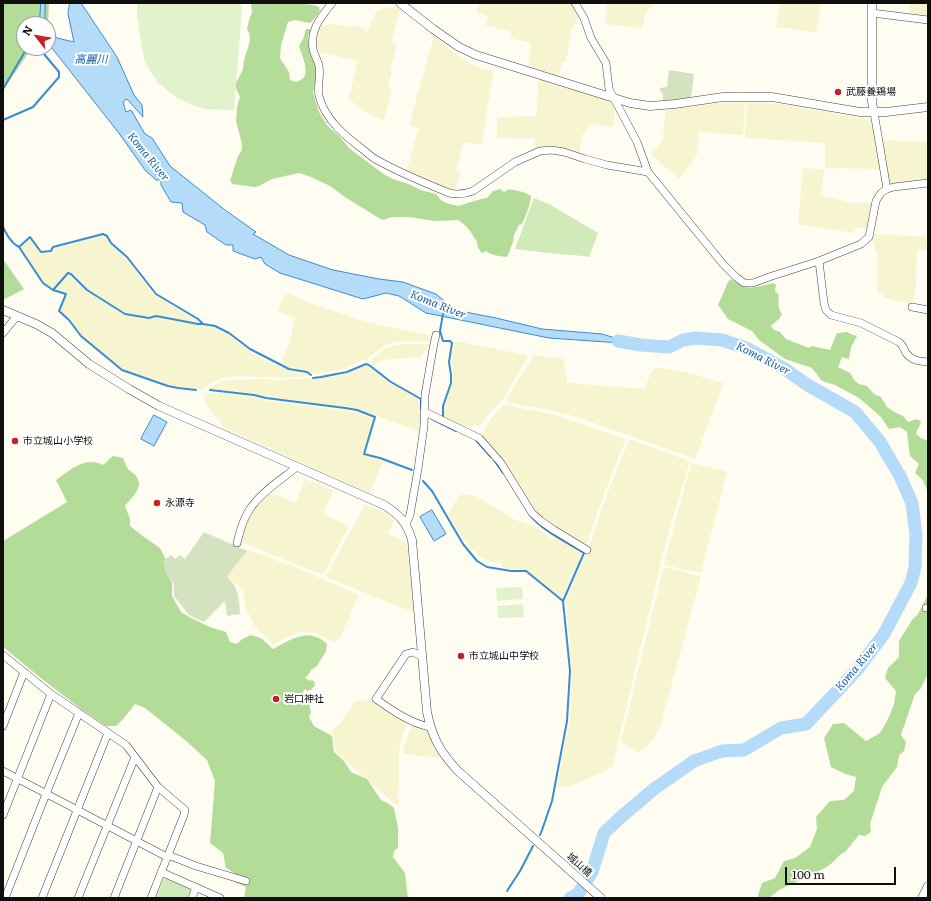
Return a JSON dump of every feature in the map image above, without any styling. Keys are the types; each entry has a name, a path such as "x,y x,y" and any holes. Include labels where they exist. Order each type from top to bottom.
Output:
{"street":[{"path":"332,3 316,24 312,36 313,50 319,65 318,86 320,96 326,112 336,126 352,142 375,160 448,193 458,195 473,191 515,162 540,151 551,150 564,152 586,160 607,165 648,172"},
{"path":"400,3 459,48 476,55 630,103 650,106 676,104 722,97 772,97 852,111 886,112 928,107"},
{"path":"575,3 584,18 591,38 606,63 609,89 637,142 648,172 723,264 736,277 744,282 752,283 819,261 861,244 869,237 876,201 881,193 894,187 928,183"},
{"path":"872,3 872,102 887,189"},
{"path":"872,13 928,20"},
{"path":"819,261 824,303 826,310 831,315 860,323 899,342 903,345 910,357 915,360 928,362"},
{"path":"912,307 928,310"},
{"path":"3,310 36,324 52,333 89,364 159,406 384,505 396,513 406,524 412,508 424,426 425,395 436,335"},
{"path":"3,333 17,316"},
{"path":"425,412 478,438 501,463 532,513 554,530 587,550"},
{"path":"237,543 246,515 252,505 269,489 297,467"},
{"name":"城山橋","path":"406,524 412,540 426,712 430,727 441,751 458,771 601,898"},
{"path":"422,656 413,652 406,654 376,699 410,721 430,727"},
{"path":"3,655 51,694 126,745 158,787 185,810 151,898"},
{"path":"3,726 24,672"},
{"path":"3,815 51,694"},
{"path":"5,898 79,713"},
{"path":"42,898 108,733"},
{"path":"78,898 135,757"},
{"path":"3,771 107,826 168,856 246,881"},
{"path":"114,898 158,787"},
{"path":"161,872 220,898"},
{"path":"922,898 928,886"},
{"path":"192,898 196,887"}],"green space":[{"path":"3,3 49,3 48,16 16,16 16,56 26,56 3,90"},
{"path":"137,3 239,3 242,7 234,110 205,109 192,105 177,98 157,82 145,62 137,16"},
{"path":"251,3 293,3 314,5 319,7 320,11 310,23 295,20 288,22 281,45 280,58 289,72 290,80 296,82 301,80 306,70 299,46 306,29 311,29 308,36 309,47 316,67 313,92 319,112 327,125 350,149 385,175 421,190 436,194 446,203 458,206 487,198 493,191 500,189 504,192 507,190 516,190 531,196 526,214 522,224 519,225 514,235 507,257 494,255 486,251 482,253 470,231 458,220 436,221 409,217 392,217 382,220 330,186 299,173 272,179 254,187 233,184 230,181 238,156 242,150 242,144 236,121 237,107 240,97 235,86 243,70 250,41 247,29 252,12"},
{"path":"479,3 571,3 579,17 572,28 566,62 562,62 559,76 528,66 531,43 510,38 512,32 485,25 488,16 476,12"},
{"path":"607,3 657,3 646,12 642,28 605,24"},
{"path":"780,3 821,3 816,33 776,28"},
{"path":"910,3 928,3 928,17 909,15"},
{"path":"387,7 396,7 401,9 391,43 397,44 390,71 392,72 388,88 392,89 384,121 366,112 348,99 358,61 319,52 317,49 317,42 318,33 320,28 323,26 334,24 348,27 351,25 360,27 366,32 369,29 375,14 379,10"},
{"path":"434,36 453,52 471,64 482,69 494,71 482,145 463,142 456,171 460,172 455,191 406,172 419,128 409,125"},
{"path":"669,70 694,74 691,98 663,101 663,93 661,93 660,88 667,87"},
{"path":"539,78 609,100 615,109 613,127 591,124 582,136 579,155 535,151 534,138 497,138 497,117 536,116"},
{"path":"745,102 743,135 699,132 697,155 679,179 651,155 663,139 665,110 717,103"},
{"path":"747,102 781,104 872,120 880,169 825,168 825,143 745,138"},
{"path":"882,140 928,142 928,181 892,185 888,183"},
{"path":"803,168 825,169 821,195 851,203 873,203 869,229 856,227 854,233 798,224"},
{"path":"534,198 549,204 598,233 589,257 515,249"},
{"path":"874,234 928,237 928,250 917,250 916,284 913,304 884,298 882,293 877,294 878,256 873,243"},
{"path":"98,236 106,237 110,244 127,260 154,294 201,323 156,315 149,317 126,313 88,290 75,275 69,272 53,289 44,283 20,247 30,238 40,252 46,253 52,252 58,247"},
{"path":"3,259 24,289 3,300"},
{"path":"68,274 86,291 125,315 150,319 161,318 215,328 227,334 264,360 294,372 310,376 284,378 242,376 222,378 211,383 204,389 199,389 169,385 124,370 82,336 70,319 59,311 67,294 54,290"},
{"path":"731,279 742,286 747,287 756,287 773,283 776,285 775,291 779,295 778,300 782,314 780,318 771,326 774,330 780,332 786,339 809,348 812,346 830,350 837,333 847,332 857,336 851,347 849,359 842,357 838,367 850,373 854,380 859,384 867,386 874,394 881,397 887,407 903,416 908,422 916,419 921,421 916,434 928,441 928,495 924,483 915,473 919,464 910,456 907,432 900,427 889,429 881,417 859,398 835,385 822,381 812,368 785,359 759,340 752,331 728,319 718,305 728,282"},
{"path":"288,293 305,301 357,319 429,335 430,341 402,341 391,343 381,348 367,359 340,370 312,373 290,367 281,362 289,345 295,318 278,312 282,300"},
{"path":"455,341 526,355 527,358 503,399 491,411 481,425 460,426 444,418 444,406 453,381 452,361"},
{"path":"404,344 429,344 420,357 383,360 374,365 372,362 372,359 386,348"},
{"path":"534,355 563,359 567,378 566,382 644,389 653,369 661,368 693,374 723,383 695,459 577,417 506,402"},
{"path":"367,366 391,383 420,400 420,416 422,417 419,431 357,409 272,398 251,393 206,389 225,380 281,380 333,377"},
{"path":"205,393 255,397 268,401 342,410 359,413 374,419 363,454 384,461 369,493 224,428 206,405 204,400"},
{"path":"504,405 552,414 626,439 610,478 586,545 554,527 537,512 502,457 482,435 486,426"},
{"path":"629,439 690,461 666,541 612,767 588,779 567,787 557,788 570,717 572,672 566,601 591,541 606,497"},
{"path":"113,456 123,458 128,469 138,480 139,484 136,492 125,506 130,519 130,526 160,548 166,560 165,569 172,583 172,596 181,612 210,627 226,632 230,642 237,644 242,639 251,635 261,638 273,649 294,638 305,636 317,637 327,644 326,651 317,666 311,670 305,678 314,681 315,685 311,690 307,691 305,689 295,700 309,704 311,712 309,717 314,726 332,736 334,752 344,761 351,772 367,779 381,800 394,808 398,828 398,848 394,851 393,857 405,873 408,898 244,898 246,887 234,882 234,873 226,868 223,853 210,843 215,781 207,760 145,708 135,704 116,726 106,726 81,709 3,647 3,541 67,502 56,480 78,465 90,462 103,465"},
{"path":"692,463 727,472 701,573 664,565"},
{"path":"305,479 333,490 323,514 349,526 323,575 241,542 240,539 250,515 256,506 270,493 296,503"},
{"path":"459,495 473,495 513,519 534,526 552,539 556,538 583,553 562,598 526,570 502,568 502,563 490,562 471,549 448,515"},
{"path":"365,505 387,514 394,521 388,533 407,544 413,612 328,578 327,574"},
{"path":"204,532 247,551 227,576 234,585 238,594 240,614 227,616 225,601 204,622 189,615 174,596 174,584 166,574 163,561 171,555 175,559 180,555 185,559"},
{"path":"247,550 300,569 359,595 339,640 333,642 316,633 299,632 281,640 274,645 256,628 246,609 243,593 238,584 227,576"},
{"path":"664,567 701,576 661,724 654,739 638,753 621,741"},
{"path":"522,587 523,599 497,601 496,588"},
{"path":"928,595 928,673 921,688 915,694 901,735 906,742 904,751 899,755 897,767 882,787 870,824 871,832 865,836 859,835 846,851 825,868 779,890 769,898 759,898 758,895 762,883 775,878 784,861 795,858 810,847 817,829 816,817 830,801 844,800 854,791 856,777 845,774 831,767 824,738 833,724 844,723 866,741 880,733 894,704 896,691 885,678 888,668 899,657 899,641 912,620 918,614"},
{"path":"523,604 524,617 498,618 497,606"},
{"path":"374,699 408,723 403,734 399,751 398,806 335,751 332,730 340,724 354,702"},
{"path":"412,723 426,729 440,758 403,753"},
{"path":"166,878 189,887 191,890 187,898 156,898 163,880"}],"water":[{"path":"41,3 45,3 45,16 40,16"},
{"name":"高麗川","path":"70,3 81,3 117,57 134,95 142,105 143,117 127,99 123,102 126,112 131,110 145,134 152,138 170,166 225,210 256,232 253,234 289,255 333,270 403,282 436,294 455,310 542,329 602,334 635,344 549,338 426,313 399,296 386,293 363,299 280,273 265,264 261,257 255,259 233,251 233,245 226,245 207,232 205,225 183,212 182,203 171,202 161,185 161,180 156,180 145,170 118,132 56,53 56,37 74,42 68,14"},
{"path":"154,415 167,422 154,446 141,439"},
{"path":"432,510 446,534 434,541 420,517"}],"waterway":[{"path":"3,89 22,56"},
{"path":"3,120 33,107 59,77 59,72 46,56"},
{"path":"3,227 10,238 19,247 30,237 41,252 51,251 53,247 103,234 107,236 111,243 127,257 156,294 198,319 203,324 215,326 229,333 250,349 289,369 307,372 311,375"},
{"path":"19,247 43,283 53,290 66,294 59,311 69,320 81,336 122,370 168,386 196,390"},
{"path":"53,290 68,273 71,274 87,290 125,314 149,318 156,316 203,324"},
{"path":"443,314 440,331 443,341 450,341 452,343 449,362 451,383 443,406 443,418"},
{"name":"Koma River","path":"570,898 578,894 592,872 604,833 654,789 694,761 722,751 744,750 781,728 806,724 856,671 884,634 911,583 915,567 916,535 912,503 900,476 880,442 855,412 806,384 785,369 746,348 722,340 696,338 683,340 669,347 641,345 618,341"},
{"path":"313,378 347,372 366,364 391,382 421,399 421,409"},
{"path":"210,390 345,408 357,410 375,417 364,454 380,458 412,470"},
{"path":"432,419 456,431"},
{"path":"475,439 491,457"},
{"path":"494,460 503,473"},
{"path":"423,481 432,491 463,544 477,561 487,567 511,571 526,571 563,601"},
{"path":"530,515 555,536 584,553 563,601 570,671 567,721 552,801 540,835"},
{"path":"507,891 520,871 533,846"}],"place":[{"name":"武藤養鶏場","path":"838,92"},
{"name":"市立城山小学校","path":"15,441"},
{"name":"永源寺","path":"157,503"},
{"name":"市立城山中学校","path":"461,656"},
{"name":"岩口神社","path":"276,699"}]}
